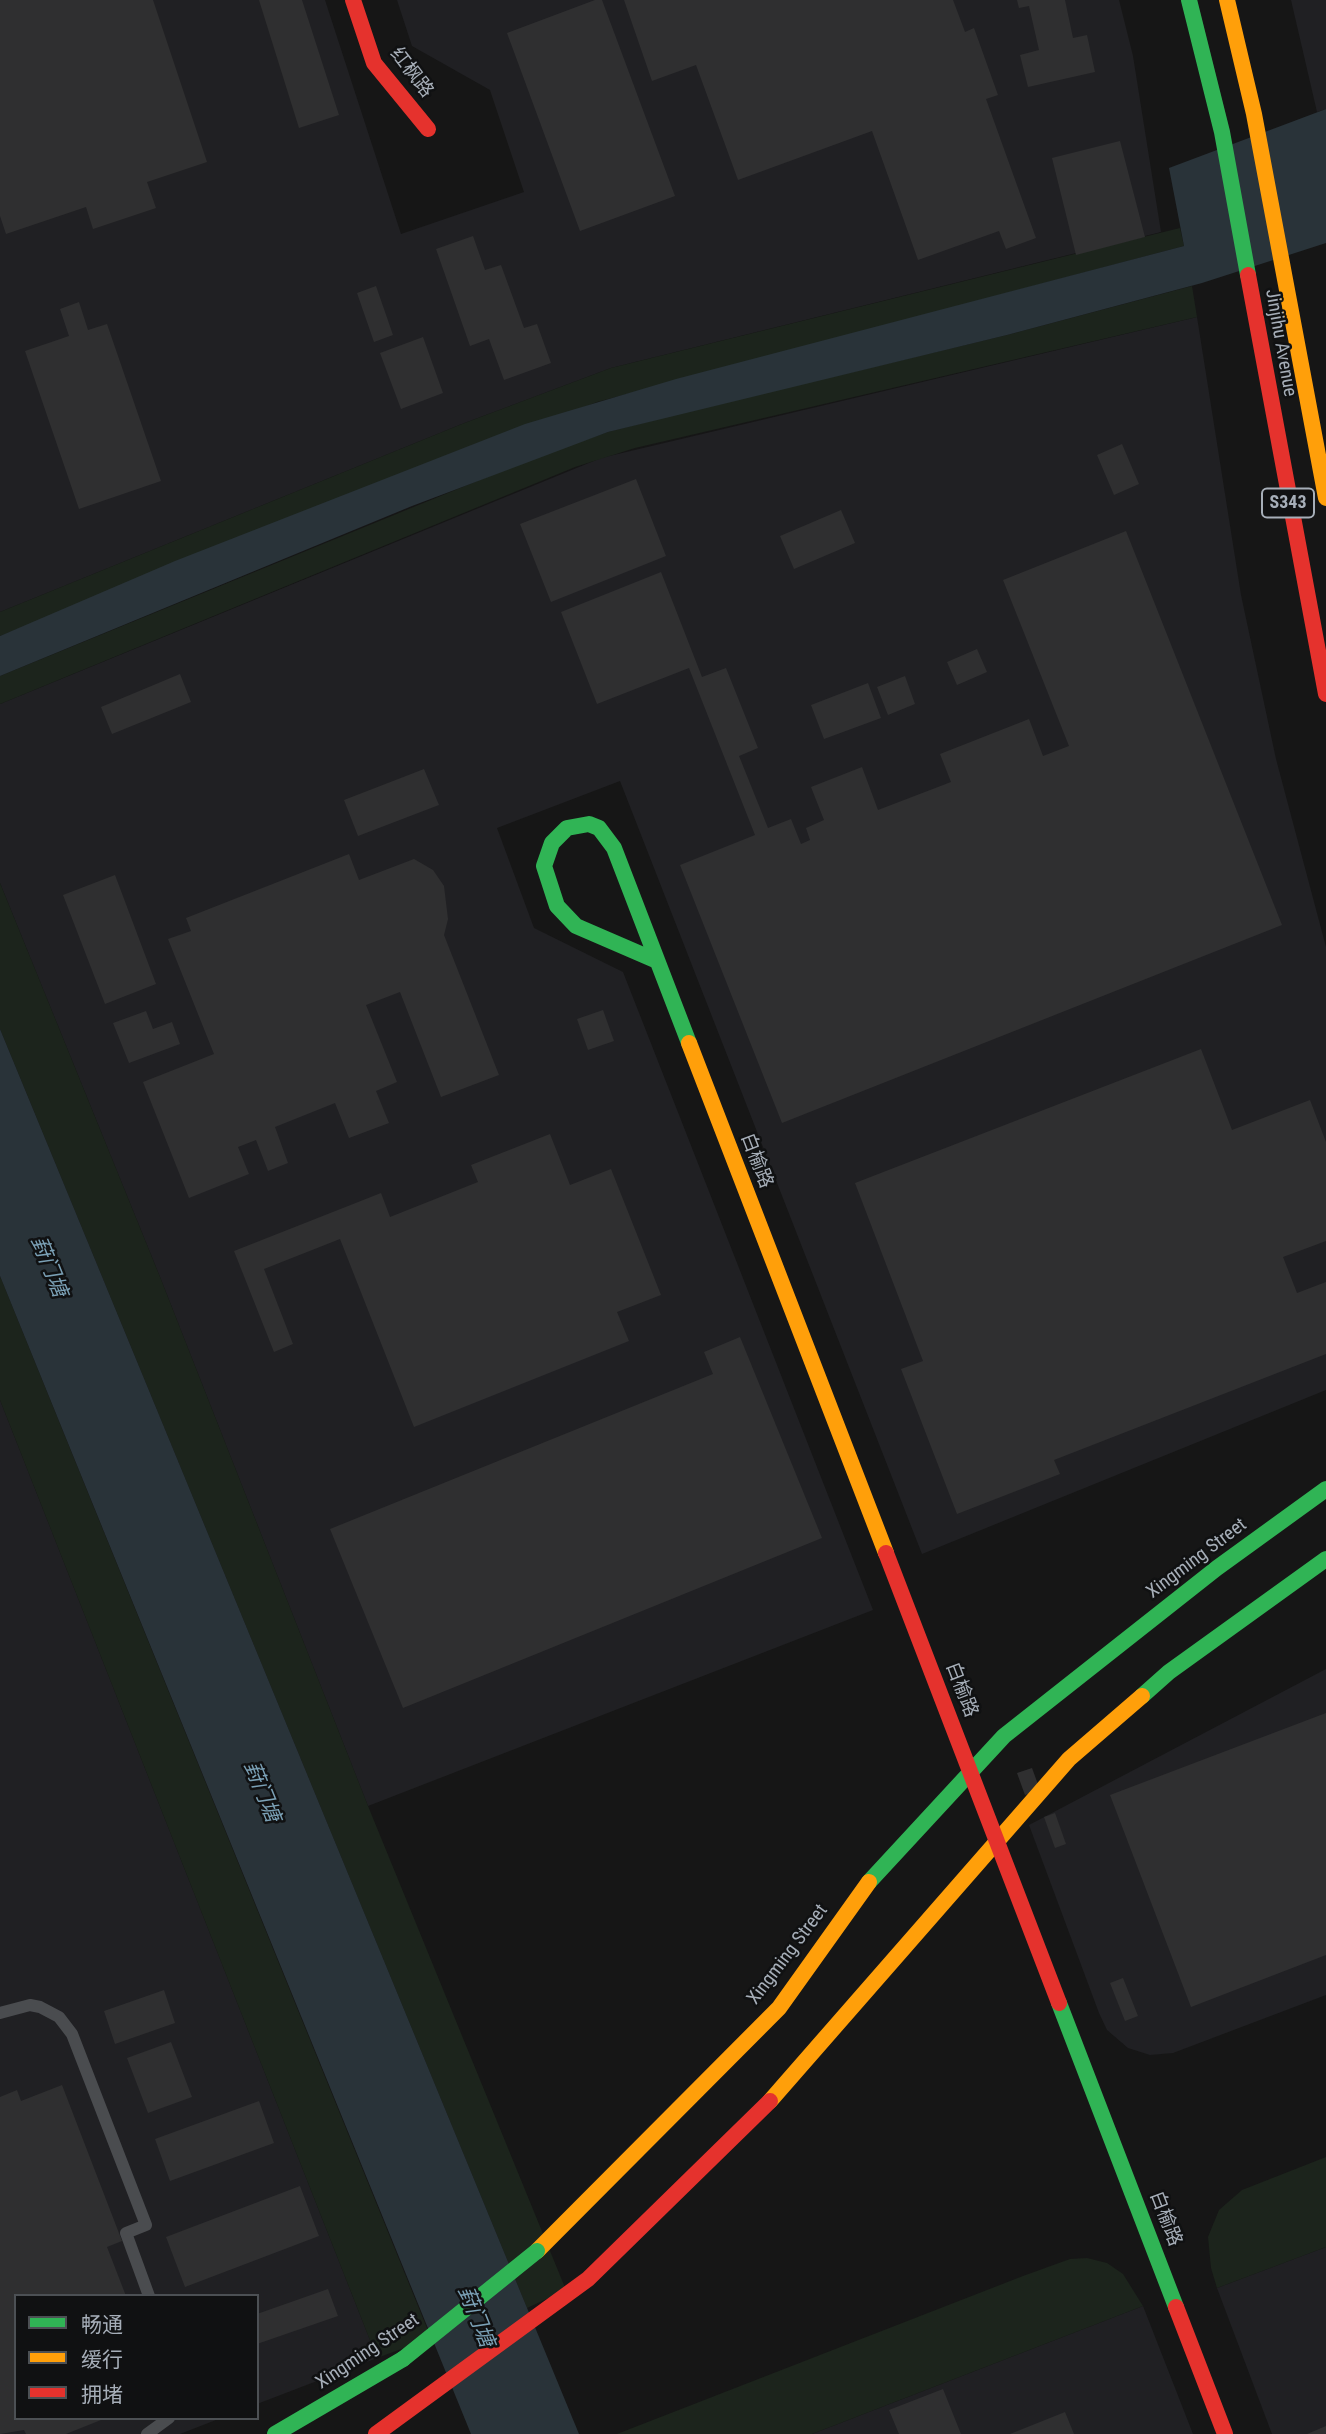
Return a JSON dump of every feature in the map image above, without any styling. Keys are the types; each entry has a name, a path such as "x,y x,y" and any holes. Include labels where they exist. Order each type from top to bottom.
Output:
{"main road":[{"name":"红枫路","path":"353,0 374,62 428,129"},
{"name":"Jinjihu Avenue","path":"1189,0 1222,132 1252,312 1326,694"},
{"name":"Jinjihu Avenue","path":"1227,0 1254,114 1326,498"},
{"name":"白榆路","path":"657,961 576,926 557,905 544,866 552,843 567,828 589,824 607,836 657,961 1225,2434"},
{"name":"Xingming Street","path":"275,2434 403,2359 537,2251 779,2008 861,1891 1004,1736 1217,1568 1326,1489"},
{"path":"376,2434 588,2279 776,2095 1069,1759 1169,1672 1326,1559"}],"lane":[{"path":"0,2013 30,2005 40,2007 59,2017 72,2034 146,2225 126,2234 148,2294"},
{"path":"147,2434 166,2420"}],"shaded area":[{"path":"0,0 325,0 401,234 524,192 490,90 412,46 397,0 1119,0 1133,56 1161,232 611,368 462,424 0,612"},
{"path":"1291,0 1326,0 1326,109 1317,112"},
{"path":"1180,228 1184,246 597,402 0,636 0,612 462,424 611,368"},
{"path":"1192,286 1197,317 635,448 575,467 0,704 0,676 536,457 608,432 1007,335"},
{"path":"1197,317 1241,595 1276,759 1326,947 1326,1390 922,1554 620,781 497,828 534,928 623,972 873,1610 368,1806 160,1277 0,883 0,704 601,458"},
{"path":"0,883 160,1277 368,1806 566,2290 527,2308 0,1029"},
{"path":"0,1276 431,2338 377,2358 0,1400"},
{"path":"0,1400 377,2358 259,2403 259,2294 14,2294 14,2420 216,2420 180,2434 0,2434"},
{"path":"1326,1669 1326,1995 1173,2053 1150,2055 1128,2048 1107,2030 1099,2013 1029,1825"},
{"path":"1326,2157 1326,2247 1217,2288 1211,2268 1208,2237 1219,2210 1242,2190"},
{"path":"1326,2247 1326,2434 1272,2434 1217,2288"},
{"path":"1087,2258 1107,2263 1123,2274 1143,2306 812,2434 617,2434 1023,2276 1070,2259"},
{"path":"1143,2306 1193,2434 812,2434"}],"water":[{"path":"1326,109 1326,243 1202,283 1007,335 608,432 412,506 0,676 0,636 175,561 525,424 676,379 1184,246 1169,168"},
{"name":"葑门塘","path":"0,1029 579,2434 471,2434 0,1276"}],"building":[{"path":"0,0 153,0 207,162 147,182 156,208 93,229 86,207 6,234 0,216"},
{"path":"259,0 302,0 339,115 299,128"},
{"path":"595,0 602,0 675,196 580,231 507,33"},
{"path":"624,0 953,0 965,32 974,28 998,95 986,99 1036,238 1006,249 999,231 918,260 872,131 738,180 696,65 652,81"},
{"path":"1017,0 1065,0 1073,38 1087,35 1095,72 1028,87 1020,55 1039,50 1029,6 1019,8"},
{"path":"1120,141 1145,237 1076,255 1052,158"},
{"path":"473,236 485,270 501,265 524,328 537,324 551,363 504,380 489,339 470,346 436,249"},
{"path":"376,286 393,335 374,342 357,293"},
{"path":"79,302 88,330 107,324 161,481 79,509 25,351 69,336 60,309"},
{"path":"423,337 443,393 401,409 380,353"},
{"path":"1122,444 1139,484 1114,495 1097,455"},
{"path":"636,479 666,556 551,602 520,524"},
{"path":"841,510 855,543 794,569 780,536"},
{"path":"1126,531 1282,925 782,1123 680,865 755,835 689,668 597,704 561,612 661,572 702,677 726,668 758,748 739,756 768,828 791,819 801,844 810,840 806,828 824,820 811,787 862,767 878,810 951,782 940,754 1029,719 1043,756 1069,746 1003,580"},
{"path":"977,649 987,672 957,685 947,662"},
{"path":"180,674 191,702 112,734 101,707"},
{"path":"905,676 915,704 888,715 877,687"},
{"path":"868,683 881,718 824,739 811,705"},
{"path":"424,769 439,805 358,836 344,800"},
{"path":"349,854 359,880 414,859 433,870 444,886 448,919 444,935 499,1075 441,1097 400,992 366,1005 397,1082 376,1091 389,1123 349,1138 335,1103 275,1127 288,1163 268,1171 256,1140 238,1147 249,1174 189,1198 143,1082 214,1054 168,939 191,931 186,918"},
{"path":"115,875 156,984 105,1004 63,895"},
{"path":"603,1010 614,1041 588,1050 577,1019"},
{"path":"146,1011 153,1029 172,1022 180,1044 129,1063 113,1023"},
{"path":"1201,1049 1232,1130 1310,1100 1326,1142 1326,1241 1283,1257 1297,1293 1326,1282 1326,1354 1054,1460 1060,1474 957,1514 901,1369 923,1361 855,1183"},
{"path":"550,1134 570,1185 611,1169 661,1295 617,1312 629,1341 414,1427 340,1239 264,1269 293,1344 274,1352 234,1251 381,1193 390,1217 478,1182 471,1165"},
{"path":"740,1337 822,1538 403,1708 330,1529 713,1374 704,1352"},
{"path":"1326,1713 1326,1955 1191,2007 1110,1795"},
{"path":"1032,1768 1040,1790 1025,1795 1017,1773"},
{"path":"1055,1813 1066,1844 1055,1848 1044,1817"},
{"path":"1123,1978 1138,2016 1125,2021 1110,1983"},
{"path":"164,1990 175,2023 115,2044 104,2011"},
{"path":"171,2042 192,2097 148,2113 127,2058"},
{"path":"62,2085 122,2241 107,2247 125,2294 14,2294 14,2420 101,2420 66,2434 26,2434 24,2430 0,2434 0,2097 17,2090 21,2101"},
{"path":"259,2101 274,2143 170,2181 155,2139"},
{"path":"300,2186 319,2236 185,2287 166,2237"},
{"path":"328,2289 338,2316 259,2343 259,2313"},
{"path":"943,2389 961,2434 899,2434 889,2410"},
{"path":"1065,2412 1074,2434 1010,2434"},
{"path":"1326,2426 1326,2434 1307,2434"}],"traffic: fast":[{"path":"1189,0 1222,132 1248,275"},
{"path":"657,961 576,926 557,906 544,866 552,843 567,828 589,824 599,828 614,848 689,1043"},
{"path":"869,1882 1004,1736 1217,1568 1326,1489"},
{"path":"1142,1696 1169,1672 1326,1559"},
{"path":"1059,2003 1176,2307"},
{"path":"403,2359 537,2251"},
{"path":"275,2434 403,2359"}],"traffic: slow":[{"path":"1227,0 1254,114 1326,498"},
{"path":"689,1043 886,1553"},
{"path":"770,2101 1069,1759 1142,1696"},
{"path":"537,2251 779,2008 869,1882"}],"traffic: jam":[{"path":"353,0 374,63 428,129"},
{"path":"1248,275 1326,694"},
{"path":"886,1553 1059,2003"},
{"path":"376,2434 588,2279 770,2101"},
{"path":"1176,2307 1225,2434"}]}
